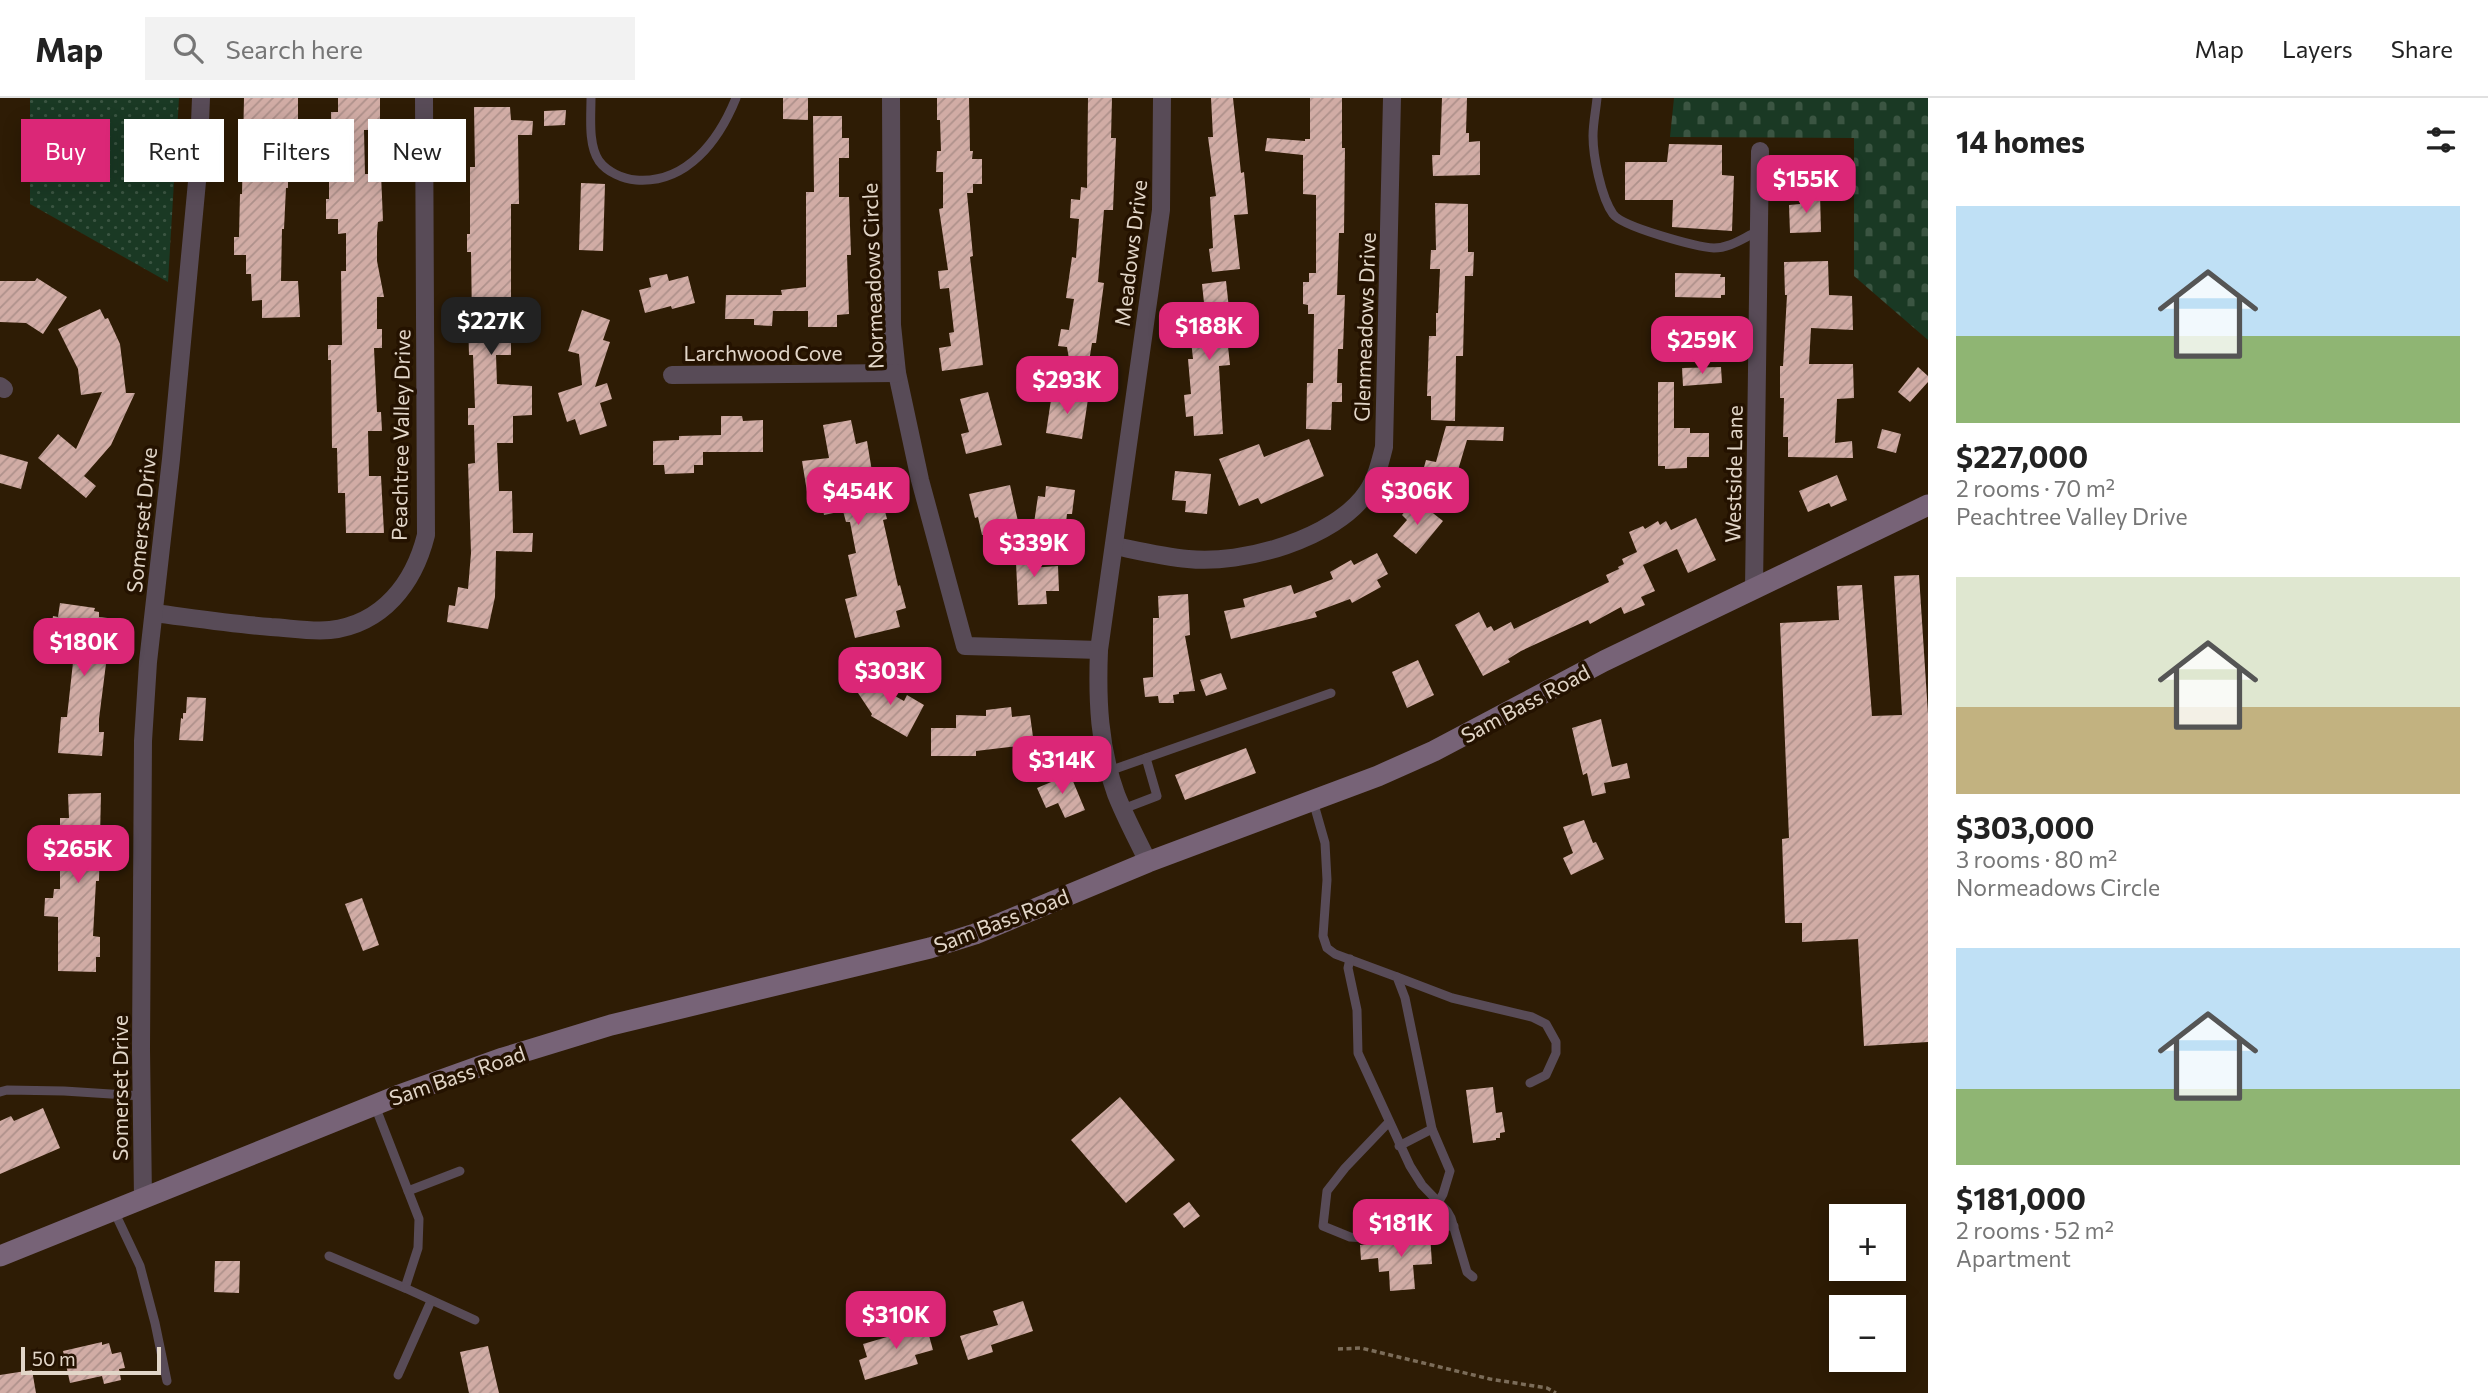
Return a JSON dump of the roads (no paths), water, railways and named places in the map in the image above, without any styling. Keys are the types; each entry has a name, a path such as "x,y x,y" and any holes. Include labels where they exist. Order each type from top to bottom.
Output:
{"main road":[{"name":"Sam Bass Road","path":"0,1256 375,1105 503,1058 611,1025 930,948 975,934 1148,862 1377,776 1434,751 1593,667 1928,505"}],"street":[{"name":"Somerset Drive","path":"143,1199 143,741 148,662 197,185 201,98"},
{"name":"Peachtree Valley Drive","path":"154,613 233,624 331,630 348,627 383,609 399,594 411,575 426,535 424,98"},
{"name":"Normeadows Circle","path":"891,98 891,288 897,373 920,480 965,646 1099,650"},
{"name":"Meadows Drive","path":"1148,862 1123,809 1109,771 1097,699 1099,650 1161,210 1162,98"},
{"name":"Glenmeadows Drive","path":"1115,546 1189,559 1228,560 1282,545 1323,529 1343,517 1367,491 1384,447 1392,98"},
{"name":"Westside Lane","path":"1754,589 1760,151"},
{"name":"Larchwood Cove","path":"672,375 897,373"}],"lane":[{"path":"591,98 590,122 594,151 600,163 623,178 639,181 662,179 675,174 695,160 719,134 736,98"},
{"path":"1597,98 1593,137 1603,192 1614,216 1647,232 1714,248 1733,245 1740,238 1759,232"},
{"path":"1109,771 1331,693"},
{"path":"1123,809 1157,796 1146,758"},
{"path":"1312,799 1325,843 1327,880 1323,936 1327,948 1335,954 1452,998 1532,1017 1546,1024 1556,1042 1556,1053 1546,1074 1531,1083"},
{"path":"1350,959 1348,968 1357,1010 1358,1053 1399,1146 1422,1185 1447,1211 1467,1272 1473,1277"},
{"path":"1397,977 1405,998 1432,1129 1450,1171 1438,1201"},
{"path":"0,1092 64,1091 142,1096"},
{"path":"375,1105 419,1219 418,1248 405,1288"},
{"path":"1388,1123 1327,1191 1323,1226 1350,1237 1365,1238 1409,1228 1454,1226"},
{"path":"1399,1146 1432,1129"},
{"path":"408,1191 460,1171"},
{"path":"114,1211 140,1266 167,1381"},
{"path":"329,1256 475,1320"},
{"path":"398,1375 430,1301"}]}
